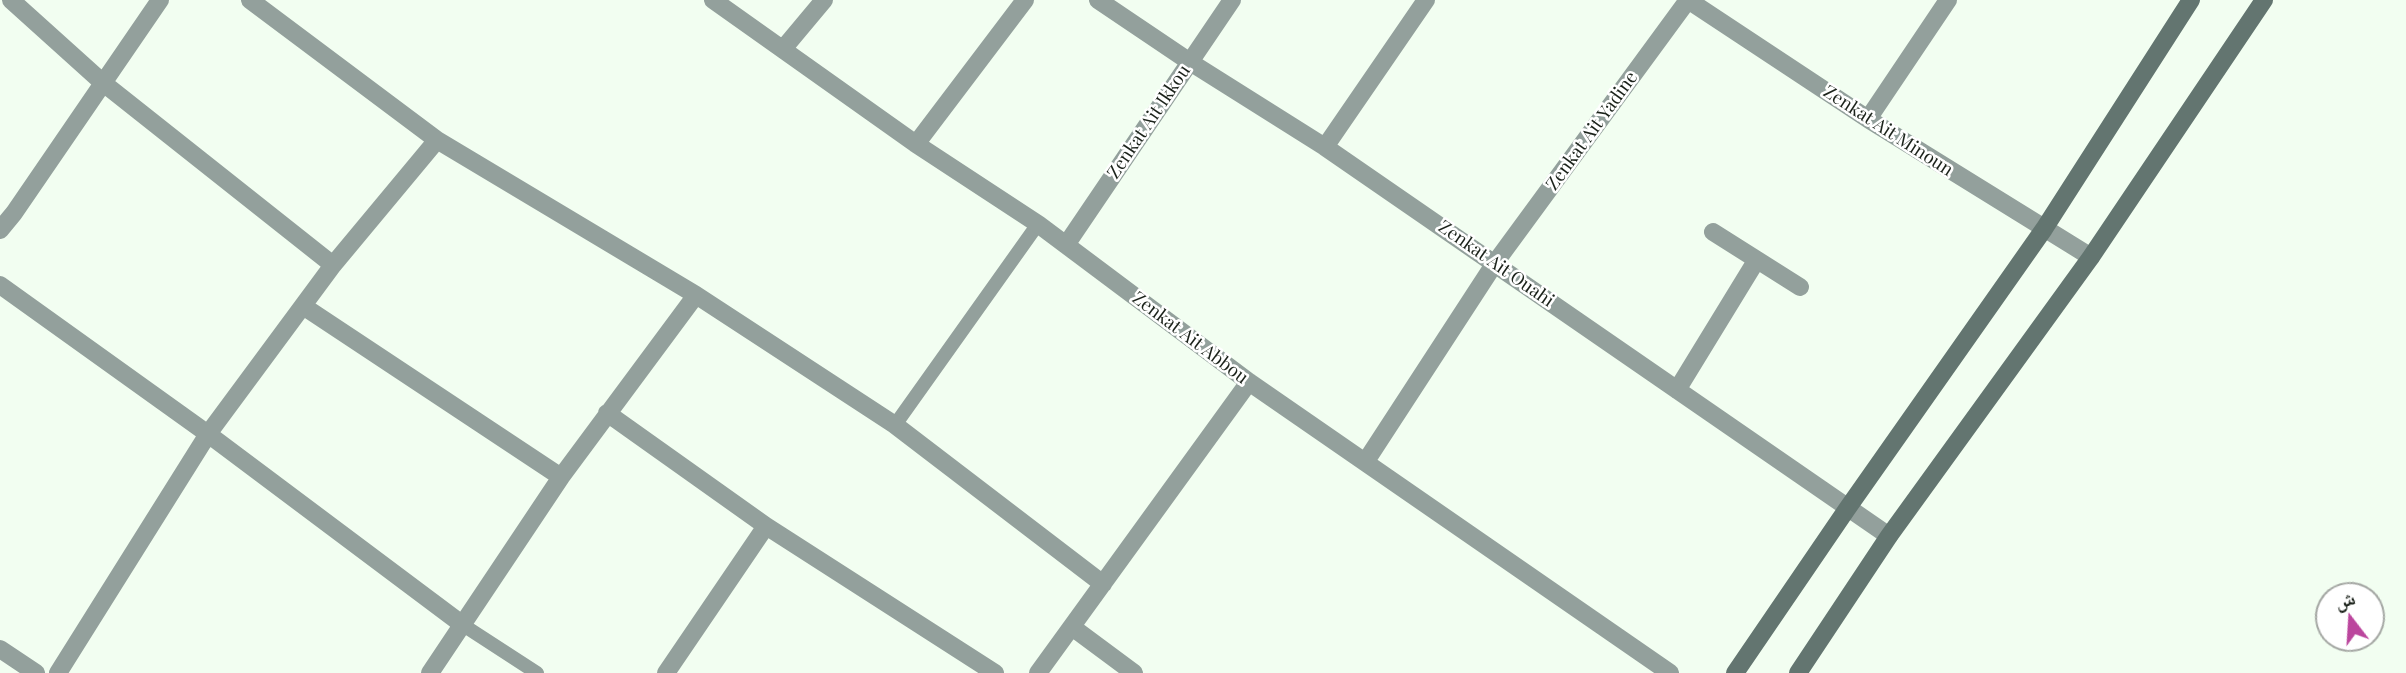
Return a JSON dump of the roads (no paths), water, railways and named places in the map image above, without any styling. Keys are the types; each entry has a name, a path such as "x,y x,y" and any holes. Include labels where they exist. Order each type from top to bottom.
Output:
{"main road":[{"path":"1735,673 2044,229 2191,0"},
{"path":"1798,673 1889,536 2091,257 2264,0"}],"street":[{"path":"11,0 102,82 333,265"},
{"path":"0,230 7,207 160,0"},
{"path":"250,0 437,140 696,295 895,425 1103,584"},
{"name":"Zenkat Ait Abbou","path":"713,0 916,144 1038,224 1249,382 1670,673"},
{"path":"783,49 824,0"},
{"path":"916,144 1025,0"},
{"name":"Zenkat Ait Ouahi","path":"1098,0 1325,147 1889,536"},
{"name":"Zenkat Ait Ikkou","path":"1066,245 1232,0"},
{"path":"1325,147 1426,0"},
{"name":"Zenkat Ait Minoun","path":"1688,0 1868,119 2091,257"},
{"name":"Zenkat Ait Yadine","path":"1366,461 1495,263 1688,0"},
{"path":"1868,119 1948,0"},
{"path":"58,673 208,433 333,265 437,140"},
{"path":"1713,232 1800,288"},
{"path":"1677,390 1756,261"},
{"path":"0,285 208,433 463,625"},
{"path":"430,673 561,477 696,295"},
{"path":"303,306 561,477"},
{"path":"1038,673 1249,382"},
{"path":"607,413 766,526 995,673"},
{"path":"666,673 766,526"},
{"path":"1072,627 1134,673"},
{"path":"0,649 36,673"}],"lane":[{"path":"895,425 1038,224"},
{"path":"463,625 537,673"}]}
